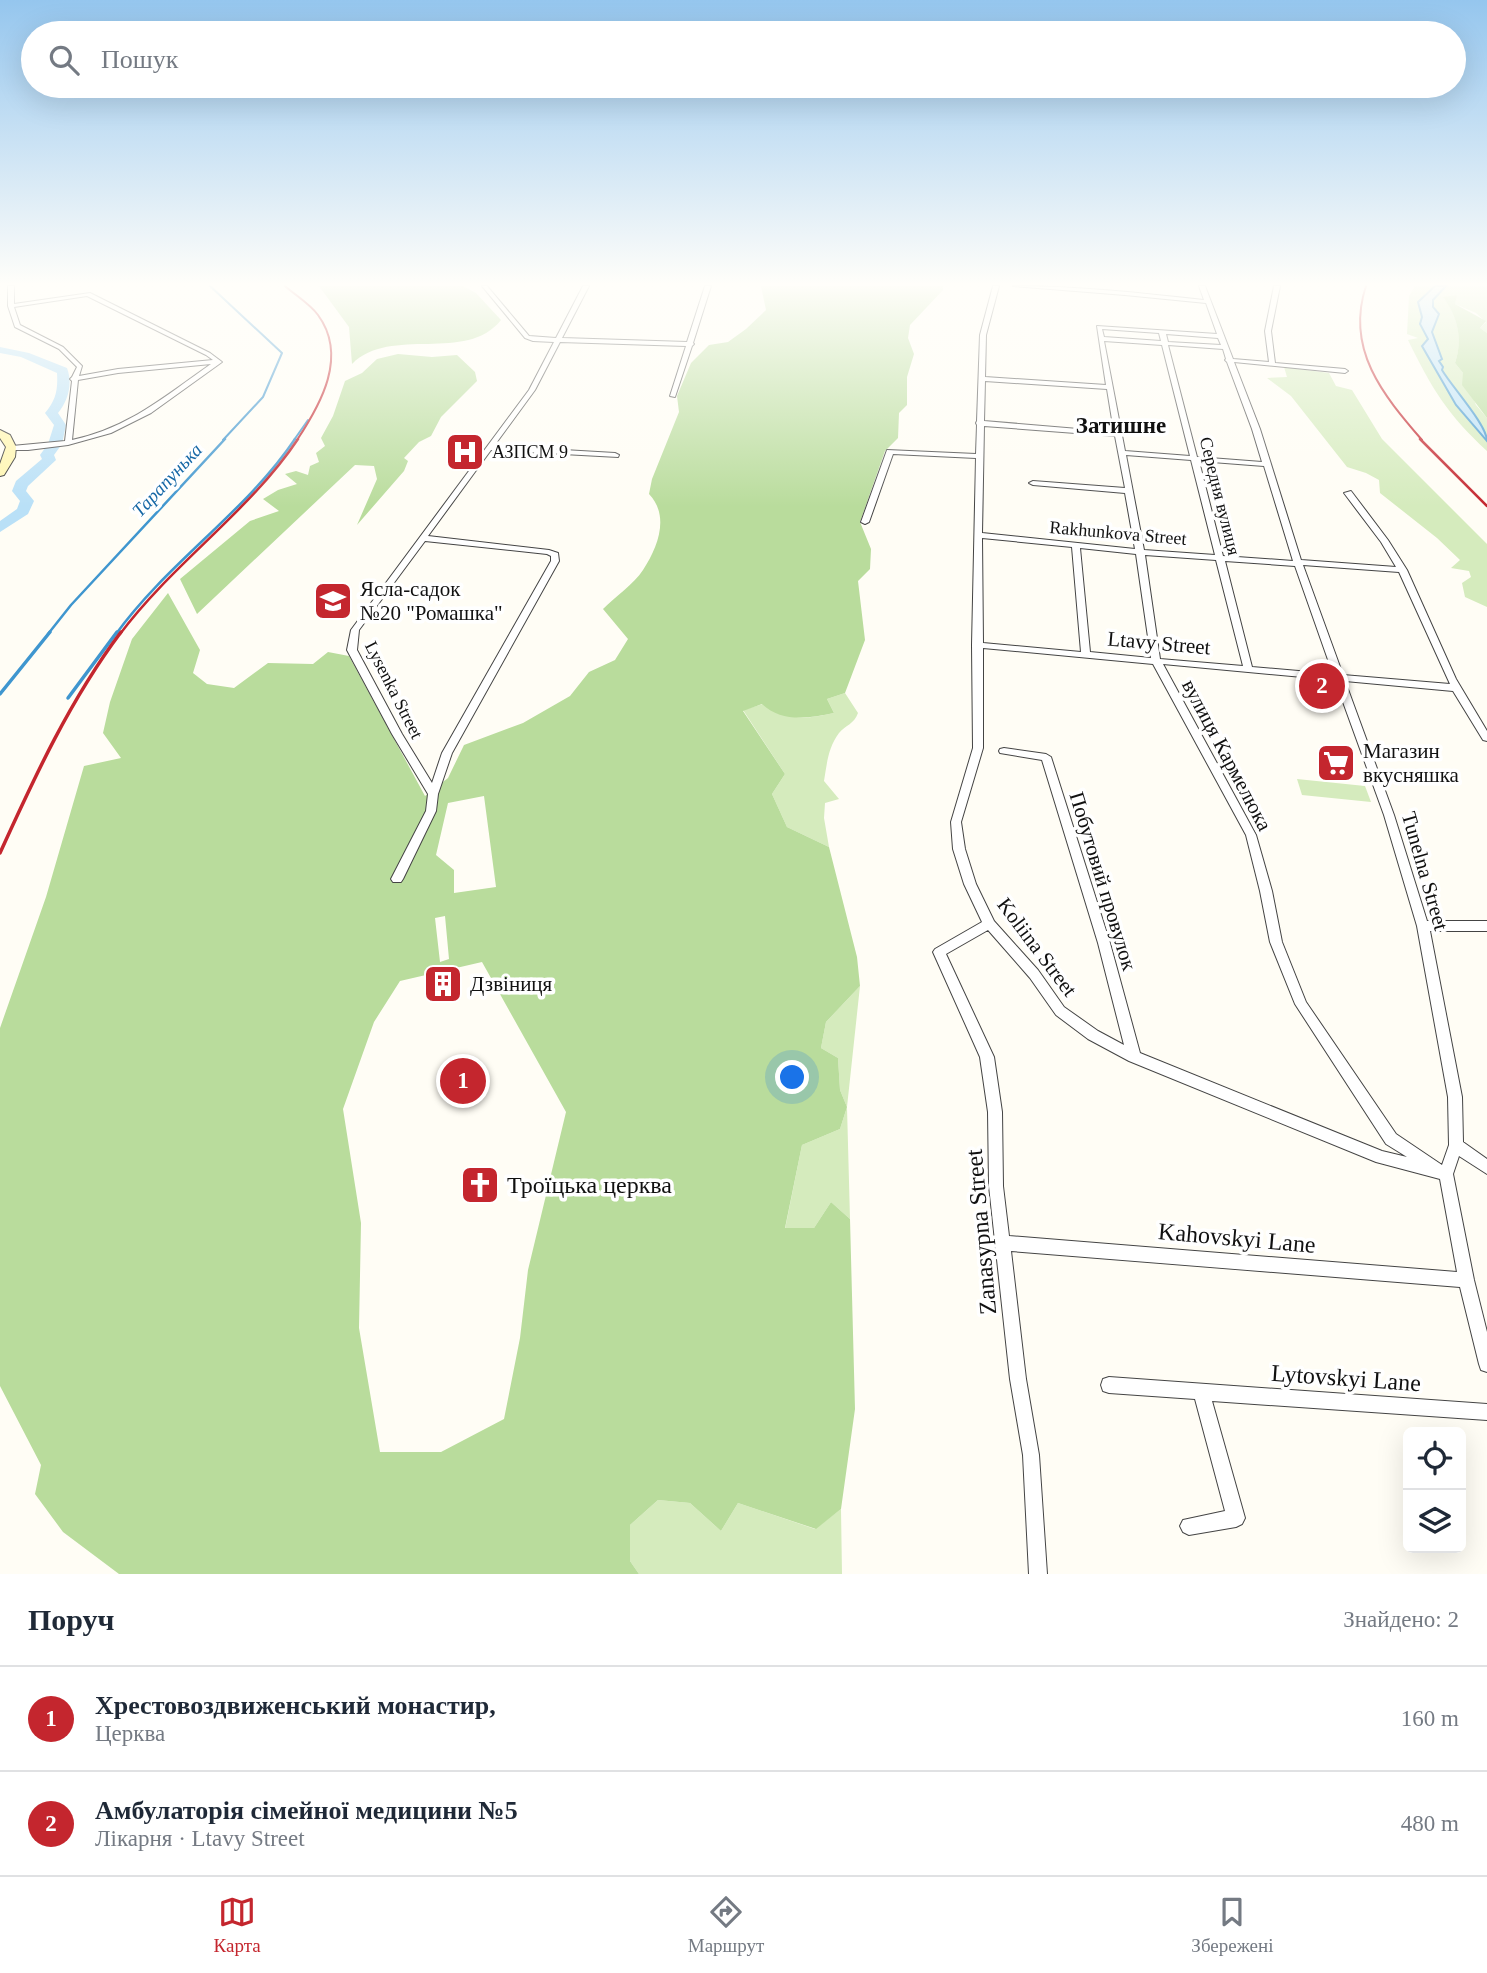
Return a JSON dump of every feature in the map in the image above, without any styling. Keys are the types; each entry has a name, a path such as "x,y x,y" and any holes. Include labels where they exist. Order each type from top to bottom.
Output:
{"street":[{"path":"68,443 73,425 73,379 80,367 75,359"},
{"path":"215,359 219,362"},
{"name":"Lysenka Street","path":"433,794 352,650 355,630 532,390 548,359"},
{"path":"673,396 686,359"},
{"name":"Koliina Street","path":"981,359 978,748 956,822 959,849 970,884 989,924 1034,974 1060,1011 1093,1035 1134,1057 1381,1157 1446,1174"},
{"name":"вулиця Кармелюка","path":"1105,359 1140,552 1156,660 1251,835 1276,942 1301,1004 1391,1139 1446,1174"},
{"name":"Середня вулиця","path":"1168,359 1248,668"},
{"path":"1228,360 1345,371"},
{"name":"Tunelna Street","path":"1228,360 1256,429 1298,563 1389,815 1423,926 1455,1097 1456,1145 1446,1174 1466,1280 1487,1364"},
{"path":"73,379 219,362"},
{"path":"12,448 53,446 105,434 140,417 219,362"},
{"path":"981,379 1109,387"},
{"path":"979,423 1118,434"},
{"path":"0,433 9,438 12,448 9,460 0,473"},
{"path":"489,448 615,455"},
{"path":"865,522 890,452 979,456"},
{"path":"1122,453 1266,464"},
{"path":"1033,483 1129,491"},
{"path":"1348,492 1403,570 1458,688 1487,738"},
{"name":"Rakhunkova Street","path":"978,535 1140,552 1403,570"},
{"path":"397,879 431,811 433,794 447,753 555,561 555,555 549,552 423,538"},
{"path":"1076,545 1086,654"},
{"name":"Ltavy Street","path":"977,645 1458,688"},
{"name":"Побутовий провулок","path":"1004,751 1046,757 1104,943 1134,1057"},
{"name":"Zanasypna Street","path":"989,924 939,952 987,1057 995,1112 996,1186 1018,1379 1031,1455 1038,1574"},
{"path":"1423,926 1487,926"},
{"path":"1456,1145 1487,1167"},
{"name":"Kahovskyi Lane","path":"1004,1242 1466,1280"},
{"name":"Lytovskyi Lane","path":"1110,1385 1487,1412"},
{"path":"1189,1526 1236,1518 1201,1392"}],"green space":[{"path":"377,359 462,359 475,372 477,381 441,417 431,436 419,442 404,458 408,461 404,471 357,525 377,479 374,466 355,465 197,614 180,579 250,521 279,511 263,499 278,490 297,484 285,474 296,471 308,475 310,466 319,462 316,453 325,446 321,438 333,416 345,381 362,373"},
{"path":"695,359 912,359 907,377 907,405 899,413 898,438 885,451 860,522 871,549 870,569 858,581 865,640 845,693 827,699 834,713 825,715 787,717 762,704 743,711 785,774 772,794 787,827 829,847 857,957 860,986 826,1022 821,1048 838,1058 840,1090 847,1107 840,1129 802,1145 785,1228 814,1228 831,1202 850,1219 855,1409 841,1509 816,1529 738,1503 721,1531 690,1503 658,1500 630,1525 630,1561 639,1574 119,1574 63,1532 35,1494 41,1465 0,1386 0,1028 46,897 84,766 121,758 103,733 110,702 132,639 168,593 200,650 193,673 207,684 234,688 268,663 313,664 328,652 349,656 425,796 448,778 464,745 523,723 570,696 589,672 615,660 628,639 603,609 639,575 657,542 660,532 659,512 649,494 652,479 679,412 677,396","holes":["484,796 496,887 454,893 454,870 436,855 448,803","445,916 449,959 440,962 435,918","482,962 566,1112 528,1270 520,1338 504,1419 441,1452 380,1452 359,1328 361,1223 343,1109 374,1022 400,981"]},
{"path":"1418,359 1456,359 1455,363 1463,373 1476,405 1487,418 1487,451 1461,425"},
{"path":"1456,359 1487,359 1487,418 1462,385 1463,373 1455,363"},
{"path":"1284,367 1329,373 1336,386 1352,390 1382,439 1487,544 1487,607 1465,597 1462,583 1471,577 1469,571 1451,568 1460,560 1380,493 1379,480 1347,467 1291,396 1267,378 1287,377"},
{"path":"845,693 858,713 835,739 827,762 824,781 839,799 825,803 824,818 829,847 787,827 772,794 785,774 743,710 763,704 789,716 823,715 834,713 827,699"},
{"path":"1297,779 1365,786 1371,802 1302,795"},
{"path":"860,986 847,1107 840,1090 838,1058 821,1048 826,1022"},
{"path":"847,1107 850,1219 831,1202 814,1228 785,1229 802,1145 840,1129"},
{"path":"658,1500 690,1503 721,1531 738,1503 815,1529 841,1509 842,1574 639,1574 630,1561 630,1525"}],"water":[{"path":"1430,359 1441,359 1439,361 1442,370 1475,416 1487,441 1456,405"}],"waterway":[{"path":"0,528 23,511 27,501 19,491 21,484 49,460 47,455 55,444 60,425 51,413 61,400 63,371 36,359"},
{"name":"Тарапунька","path":"223,440 263,397 279,359"},
{"path":"294,440 308,420"},
{"name":"Тарапунька","path":"48,634 71,605 225,439"},
{"path":"116,634 159,583 254,490 295,439"},
{"name":"Тарапунька","path":"0,694 50,632"},
{"path":"68,698 117,632"}],"railway":[{"path":"297,440 322,395 331,359"},
{"path":"1368,359 1394,406 1422,440"},
{"path":"120,634 163,584 257,490 298,439"},
{"path":"1420,439 1487,506"},
{"path":"0,853 40,767 70,712 121,632"}],"place":[{"name":"АЗПСМ 9","path":"465,452"},
{"name":"Ясла-садок №20 \"Ромашка\"","path":"333,601"},
{"name":"Амбулаторія сімейної медицини №5","path":"1322,686"},
{"name":"Магазин вкусняшка","path":"1336,763"},
{"name":"Дзвіниця","path":"443,984"},
{"name":"Хрестовоздвиженський монастир,","path":"463,1081"},
{"name":"Троїцька церква","path":"480,1185"}],"district":[{"name":"Затишне","path":"1121,425"}]}
